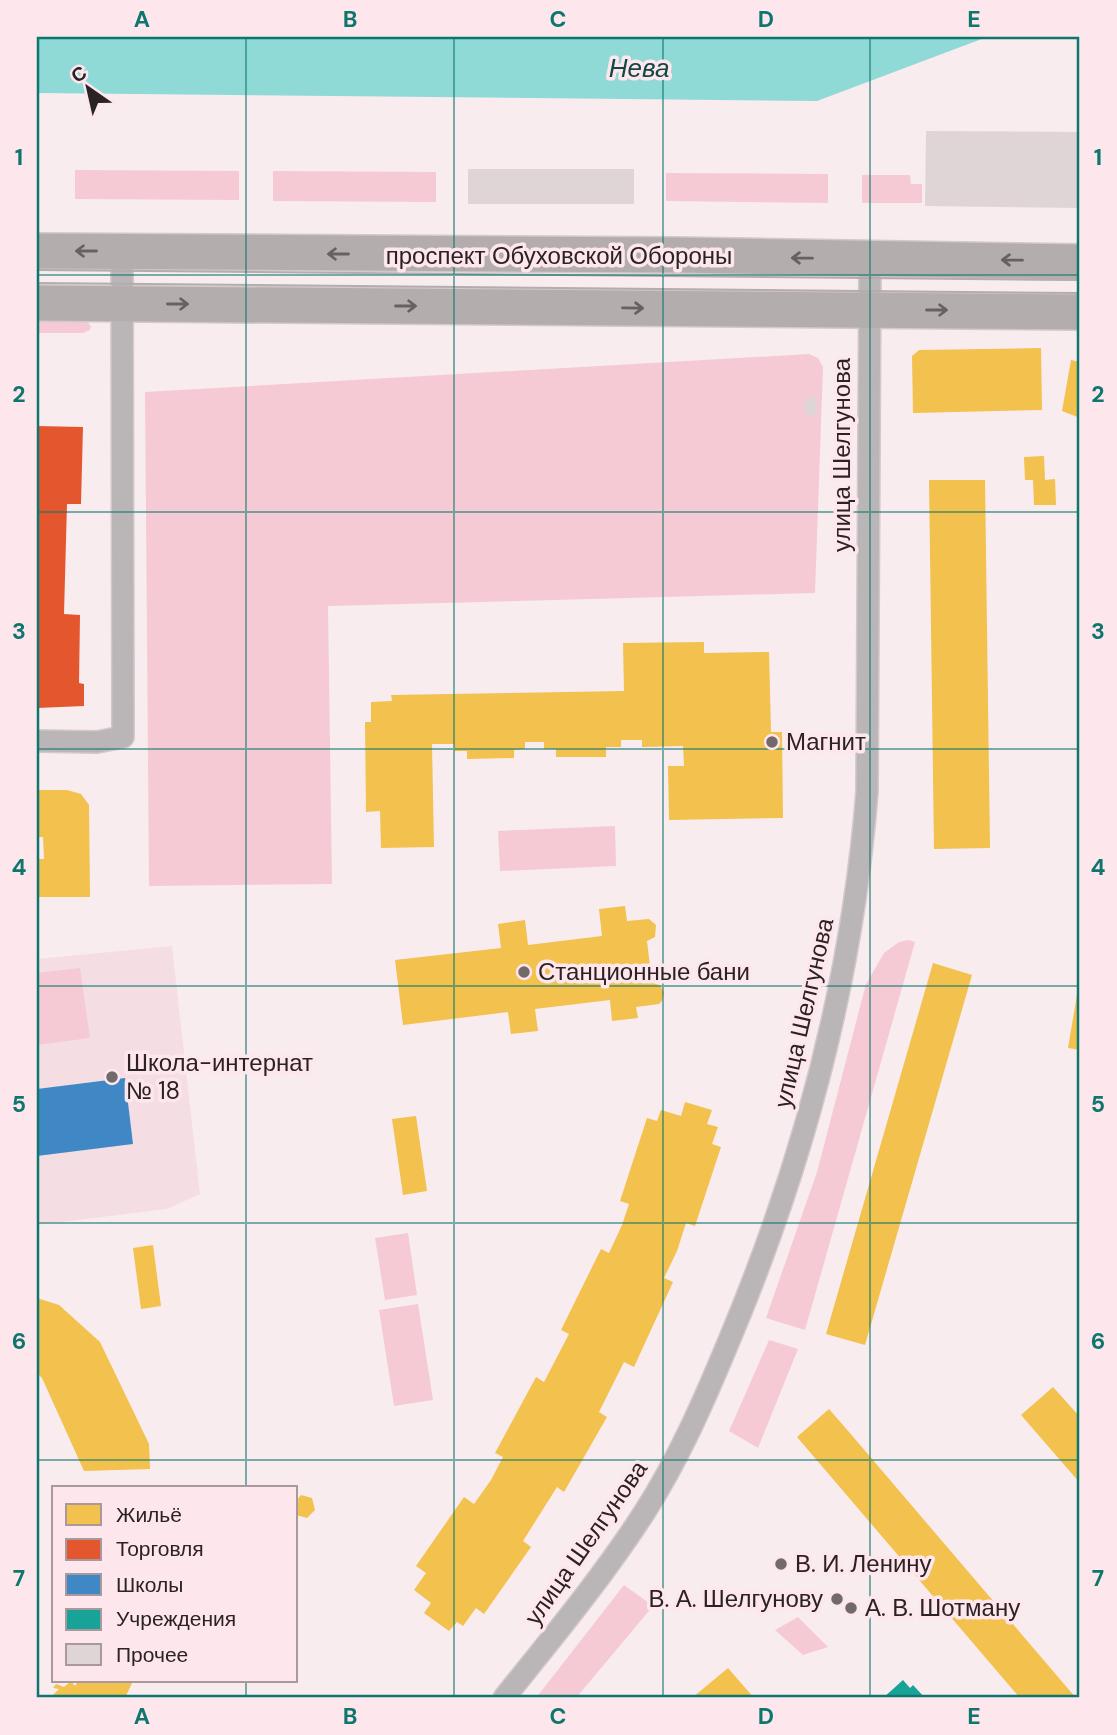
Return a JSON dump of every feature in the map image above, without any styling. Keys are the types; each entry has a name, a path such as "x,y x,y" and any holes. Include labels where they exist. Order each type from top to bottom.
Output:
{"main road":[{"name":"проспект Обуховской Обороны","path":"37,251 677,255 1080,262"},
{"name":"проспект Обуховской Обороны","path":"37,303 1080,312"}],"street":[{"path":"37,741 97,742 123,737 122,252"},
{"name":"улица Шелгунова","path":"504,1698 613,1560 670,1468 707,1394 739,1318 788,1182 831,1026 852,923 867,792 870,260"}],"shaded area":[{"path":"75,170 239,171 239,200 75,199"},
{"path":"273,171 436,172 436,202 273,201"},
{"path":"666,173 828,174 828,203 666,201"},
{"path":"862,175 910,175 911,184 922,184 922,203 862,203"},
{"path":"37,320 87,321 91,327 83,333 37,333"},
{"path":"809,354 818,358 823,367 815,593 328,606 332,884 149,886 145,392"},
{"path":"615,826 616,866 500,871 498,831"},
{"path":"899,942 915,942 805,1330 766,1318 817,1172 866,984 884,953"},
{"name":"Школа-интернат № 18","path":"172,946 200,1194 167,1209 37,1225 37,959"},
{"path":"80,968 90,1038 37,1045 37,973"},
{"path":"408,1233 417,1295 385,1300 375,1238"},
{"path":"418,1304 433,1400 394,1406 379,1310"},
{"path":"769,1340 798,1349 758,1448 729,1431"},
{"path":"624,1585 653,1606 576,1698 536,1698"},
{"path":"798,1617 828,1647 803,1655 775,1630"}],"water":[{"name":"Нева","path":"37,37 987,37 817,101 37,93"}],"building: Жильё":[{"path":"1041,348 1042,410 913,413 912,356 919,350"},
{"path":"1071,360 1080,362 1080,418 1062,411"},
{"path":"1044,456 1045,480 1055,479 1056,505 1034,505 1033,480 1025,480 1024,457"},
{"path":"929,480 985,480 990,848 934,849"},
{"path":"704,642 704,653 769,652 771,732 782,732 783,818 669,820 668,766 684,766 683,746 642,747 642,740 621,740 621,747 606,747 606,757 556,757 556,749 544,749 544,742 525,742 525,749 514,750 514,758 467,759 467,751 454,751 454,744 432,744 434,847 381,848 380,811 366,812 365,722 371,722 371,702 392,701 391,695 624,691 623,643"},
{"path":"37,790 67,790 81,794 89,805 90,897 37,897 37,859 44,859 43,837 37,837"},
{"name":"Станционные бани","path":"625,906 627,921 649,919 656,925 655,937 647,941 652,983 660,985 664,993 659,1004 636,1007 638,1018 612,1021 610,1000 535,1009 538,1031 511,1034 508,1012 403,1025 395,960 501,948 498,924 525,920 528,945 602,936 599,909"},
{"path":"933,963 972,975 865,1345 826,1334"},
{"path":"1080,983 1080,1050 1068,1048"},
{"path":"685,1102 712,1110 707,1124 718,1127 712,1144 721,1147 695,1226 686,1223 664,1278 673,1282 634,1367 624,1362 599,1412 607,1417 564,1492 557,1487 523,1541 531,1547 484,1614 476,1608 463,1626 457,1622 449,1631 424,1613 431,1603 414,1590 426,1573 416,1566 464,1497 474,1504 491,1480 503,1457 495,1453 536,1377 544,1382 569,1334 561,1330 601,1249 609,1253 622,1225 629,1204 620,1201 647,1118 657,1121 661,1110 681,1116"},
{"path":"416,1116 427,1191 403,1195 392,1119"},
{"path":"153,1245 161,1306 141,1309 133,1248"},
{"path":"37,1298 59,1305 100,1342 149,1444 150,1469 84,1471 42,1378 37,1373"},
{"path":"1053,1387 1080,1417 1080,1483 1021,1415"},
{"path":"829,1409 1076,1698 1020,1698 797,1437"},
{"path":"301,1495 312,1498 315,1510 307,1518 298,1516 298,1499"},
{"path":"728,1668 754,1698 692,1698"},
{"path":"70,1682 75,1686 77,1682 133,1682 125,1698 50,1698 59,1689 53,1688 56,1684 64,1687"}],"building: Торговля":[{"path":"37,426 83,427 81,504 67,504 64,614 80,615 79,683 84,684 84,706 37,708"}],"building: Школы":[{"path":"125,1078 133,1144 37,1156 37,1089"}],"building: Учреждения":[{"path":"903,1680 910,1688 913,1685 925,1698 883,1698"}],"building: Прочее":[{"path":"926,131 1080,132 1080,208 925,206"},
{"path":"468,169 634,169 634,204 468,204"},
{"path":"805,397 817,397 817,415 804,415"}],"tram line":[{"path":"37,270 1080,280"},
{"path":"37,283 1080,293"}],"place":[{"name":"Магнит","path":"772,742"},
{"name":"Станционные бани","path":"524,972"},
{"name":"Школа-интернат № 18","path":"112,1077"},
{"name":"В. И. Ленину","path":"781,1564"},
{"name":"В. А. Шелгунову","path":"837,1599"},
{"name":"А. В. Шотману","path":"851,1608"}]}
